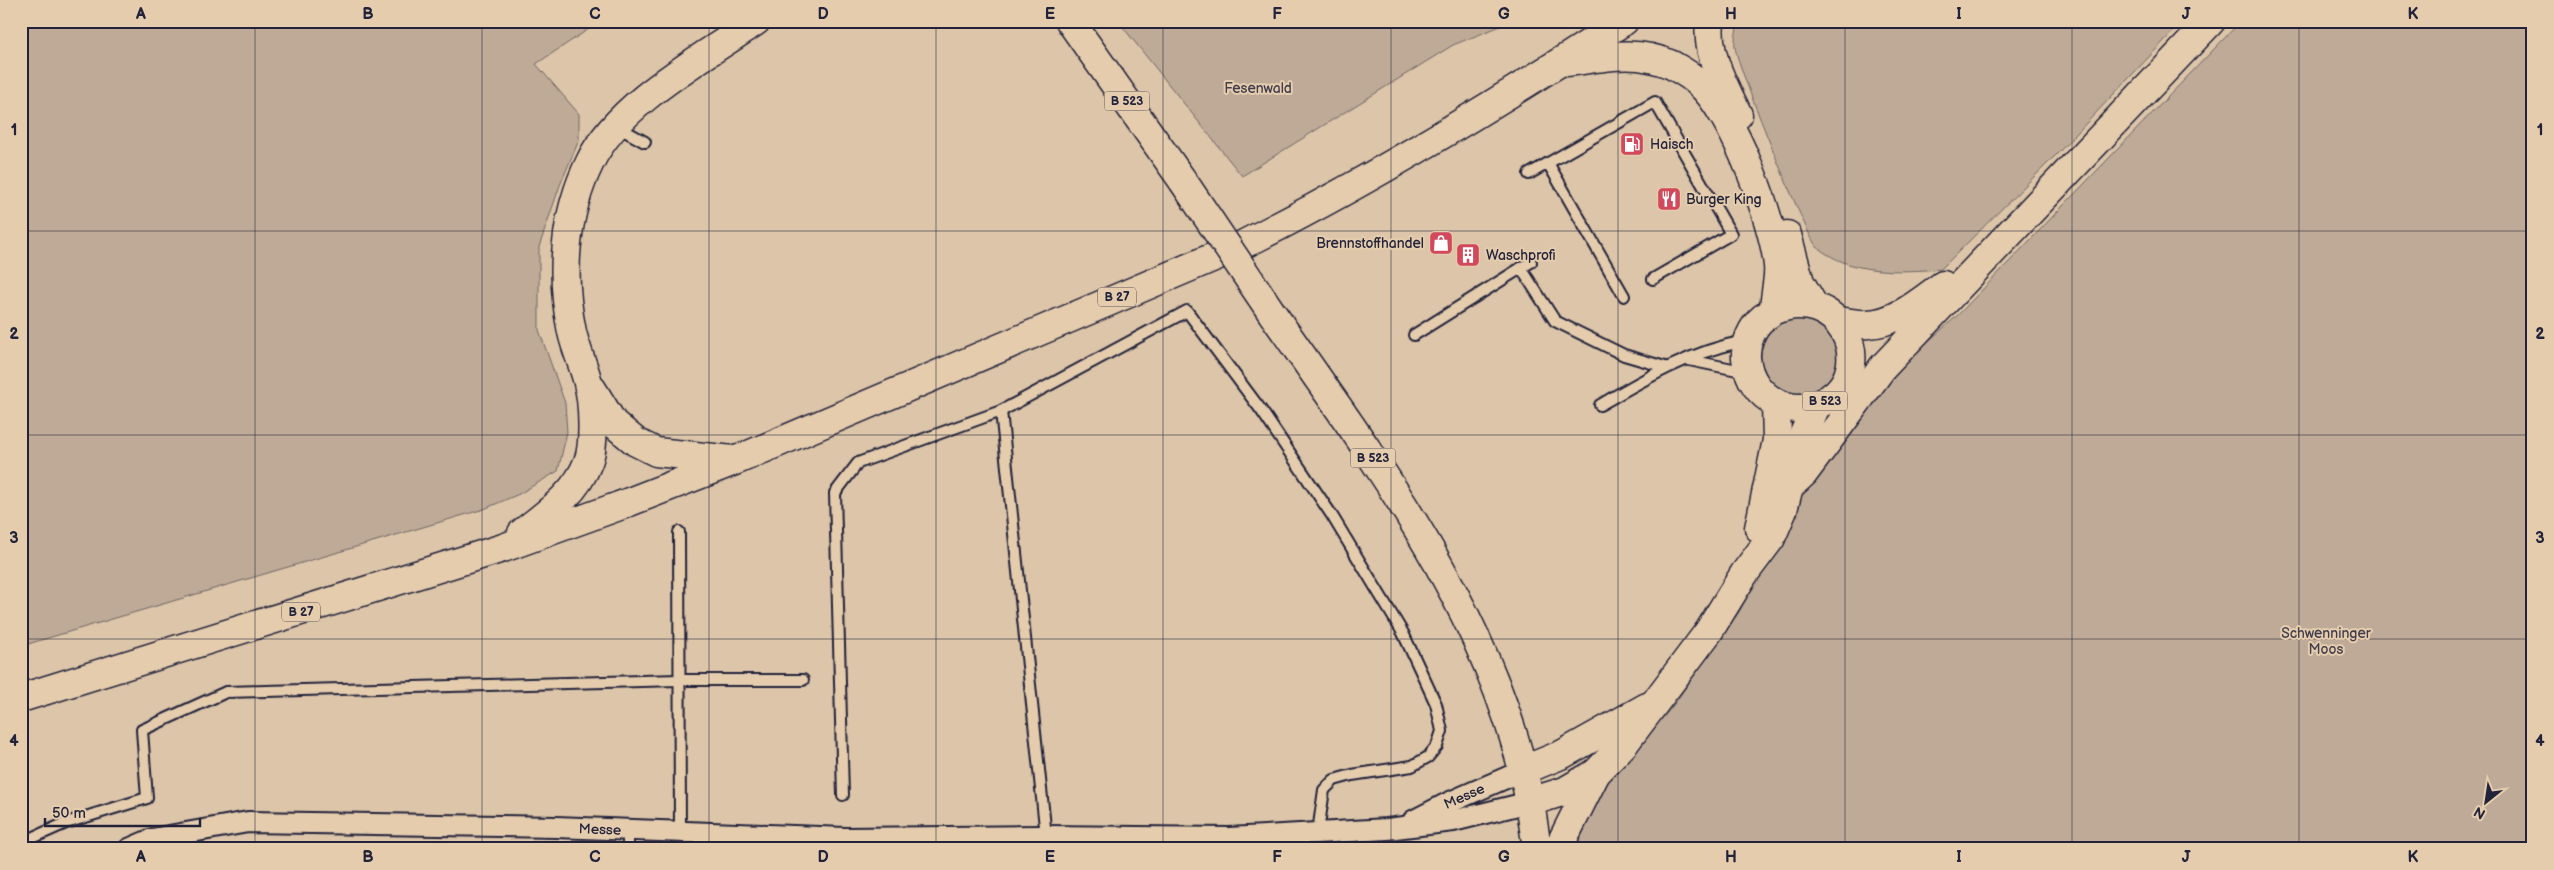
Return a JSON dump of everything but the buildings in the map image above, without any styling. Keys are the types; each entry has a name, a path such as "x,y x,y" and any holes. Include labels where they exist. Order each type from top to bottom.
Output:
{"main road":[{"path":"737,460 656,452 636,442 613,423 589,385 572,334 565,291 565,252 574,205 590,161 615,125 642,100 756,21"},
{"name":"B 523","path":"1070,21 1183,180 1410,514 1463,611 1508,714 1524,770 1530,802"},
{"name":"B 27","path":"21,698 503,548 737,460 1242,245 1299,216 1418,149 1624,21"},
{"path":"1710,21 1709,33 1713,60 1765,170 1800,282 1814,306"},
{"path":"1790,486 1804,473 1883,367 1918,328 2006,238 2211,21"},
{"path":"1559,63 1639,54 1672,66 1700,84 1718,106 1744,154 1769,221 1778,267 1772,311"},
{"path":"1837,321 1867,324 1884,322 1900,314 2006,238"},
{"path":"1744,574 1767,494 1777,440 1776,404 1755,385 1748,372 1746,356 1748,340 1754,328 1772,311 1785,306 1799,304 1814,306 1828,313 1837,321 1848,337 1851,352 1850,368"},
{"path":"1850,368 1918,328"},
{"name":"B 523","path":"1776,404 1790,408 1816,406 1831,398 1843,384 1850,368"},
{"path":"503,548 564,499 582,475 589,461 591,445 589,385"},
{"path":"1537,849 1530,802 1566,791 1596,773 1624,744 1709,631 1744,574 1771,538 1790,486 1800,443 1816,406"},
{"path":"1524,770 1563,754 1656,702"},
{"path":"1558,849 1596,773"}],"street":[{"name":"Messe","path":"1405,826 1448,803 1524,770"},
{"name":"Messe","path":"129,849 152,839 248,822 628,839 680,832 845,838 1046,836 1229,838 1454,822 1530,802"}],"lane":[{"path":"1529,174 1655,102 1731,234 1653,279"},
{"path":"615,125 645,142"},
{"path":"1548,163 1624,296"},
{"path":"1414,335 1531,262"},
{"path":"1521,268 1555,321 1624,355 1664,367"},
{"path":"843,795 835,494 858,463 1001,411 1072,371 1187,311 1262,410 1332,514 1403,633 1436,704 1442,731 1437,746 1428,757 1412,766 1352,775 1334,780 1324,790 1318,832"},
{"path":"1600,405 1664,367 1689,360 1720,346 1748,340"},
{"path":"1689,360 1748,372"},
{"path":"1001,411 1046,836"},
{"path":"679,532 680,832"},
{"path":"21,843 66,823 147,798 142,730 226,692 679,680 803,680"}],"green space":[{"path":"21,21 601,21 536,64 579,114 579,140 560,185 539,247 539,330 565,403 567,432 558,471 519,494 484,509 21,646"},
{"name":"Fesenwald","path":"1118,21 1513,21 1453,45 1242,176"},
{"path":"1738,21 2183,21 2057,154 1941,269 1892,271 1876,270 1845,263 1817,247 1788,186 1747,85 1735,47"},
{"name":"Schwenninger Moos","path":"2241,21 2533,21 2533,849 1567,849 1605,784 1672,707 1739,612 1763,568 1788,531 1802,493 1875,388 1957,316"},
{"path":"1792,318 1806,318 1820,324 1831,335 1837,349 1834,371 1826,383 1806,394 1792,394 1778,388 1767,377 1761,363 1761,349 1767,335 1778,324"}],"place":[{"name":"Haisch","path":"1632,144"},
{"name":"Burger King","path":"1669,199"},
{"name":"Brennstoffhandel","path":"1441,243"},
{"name":"Waschprofi","path":"1468,255"}]}
